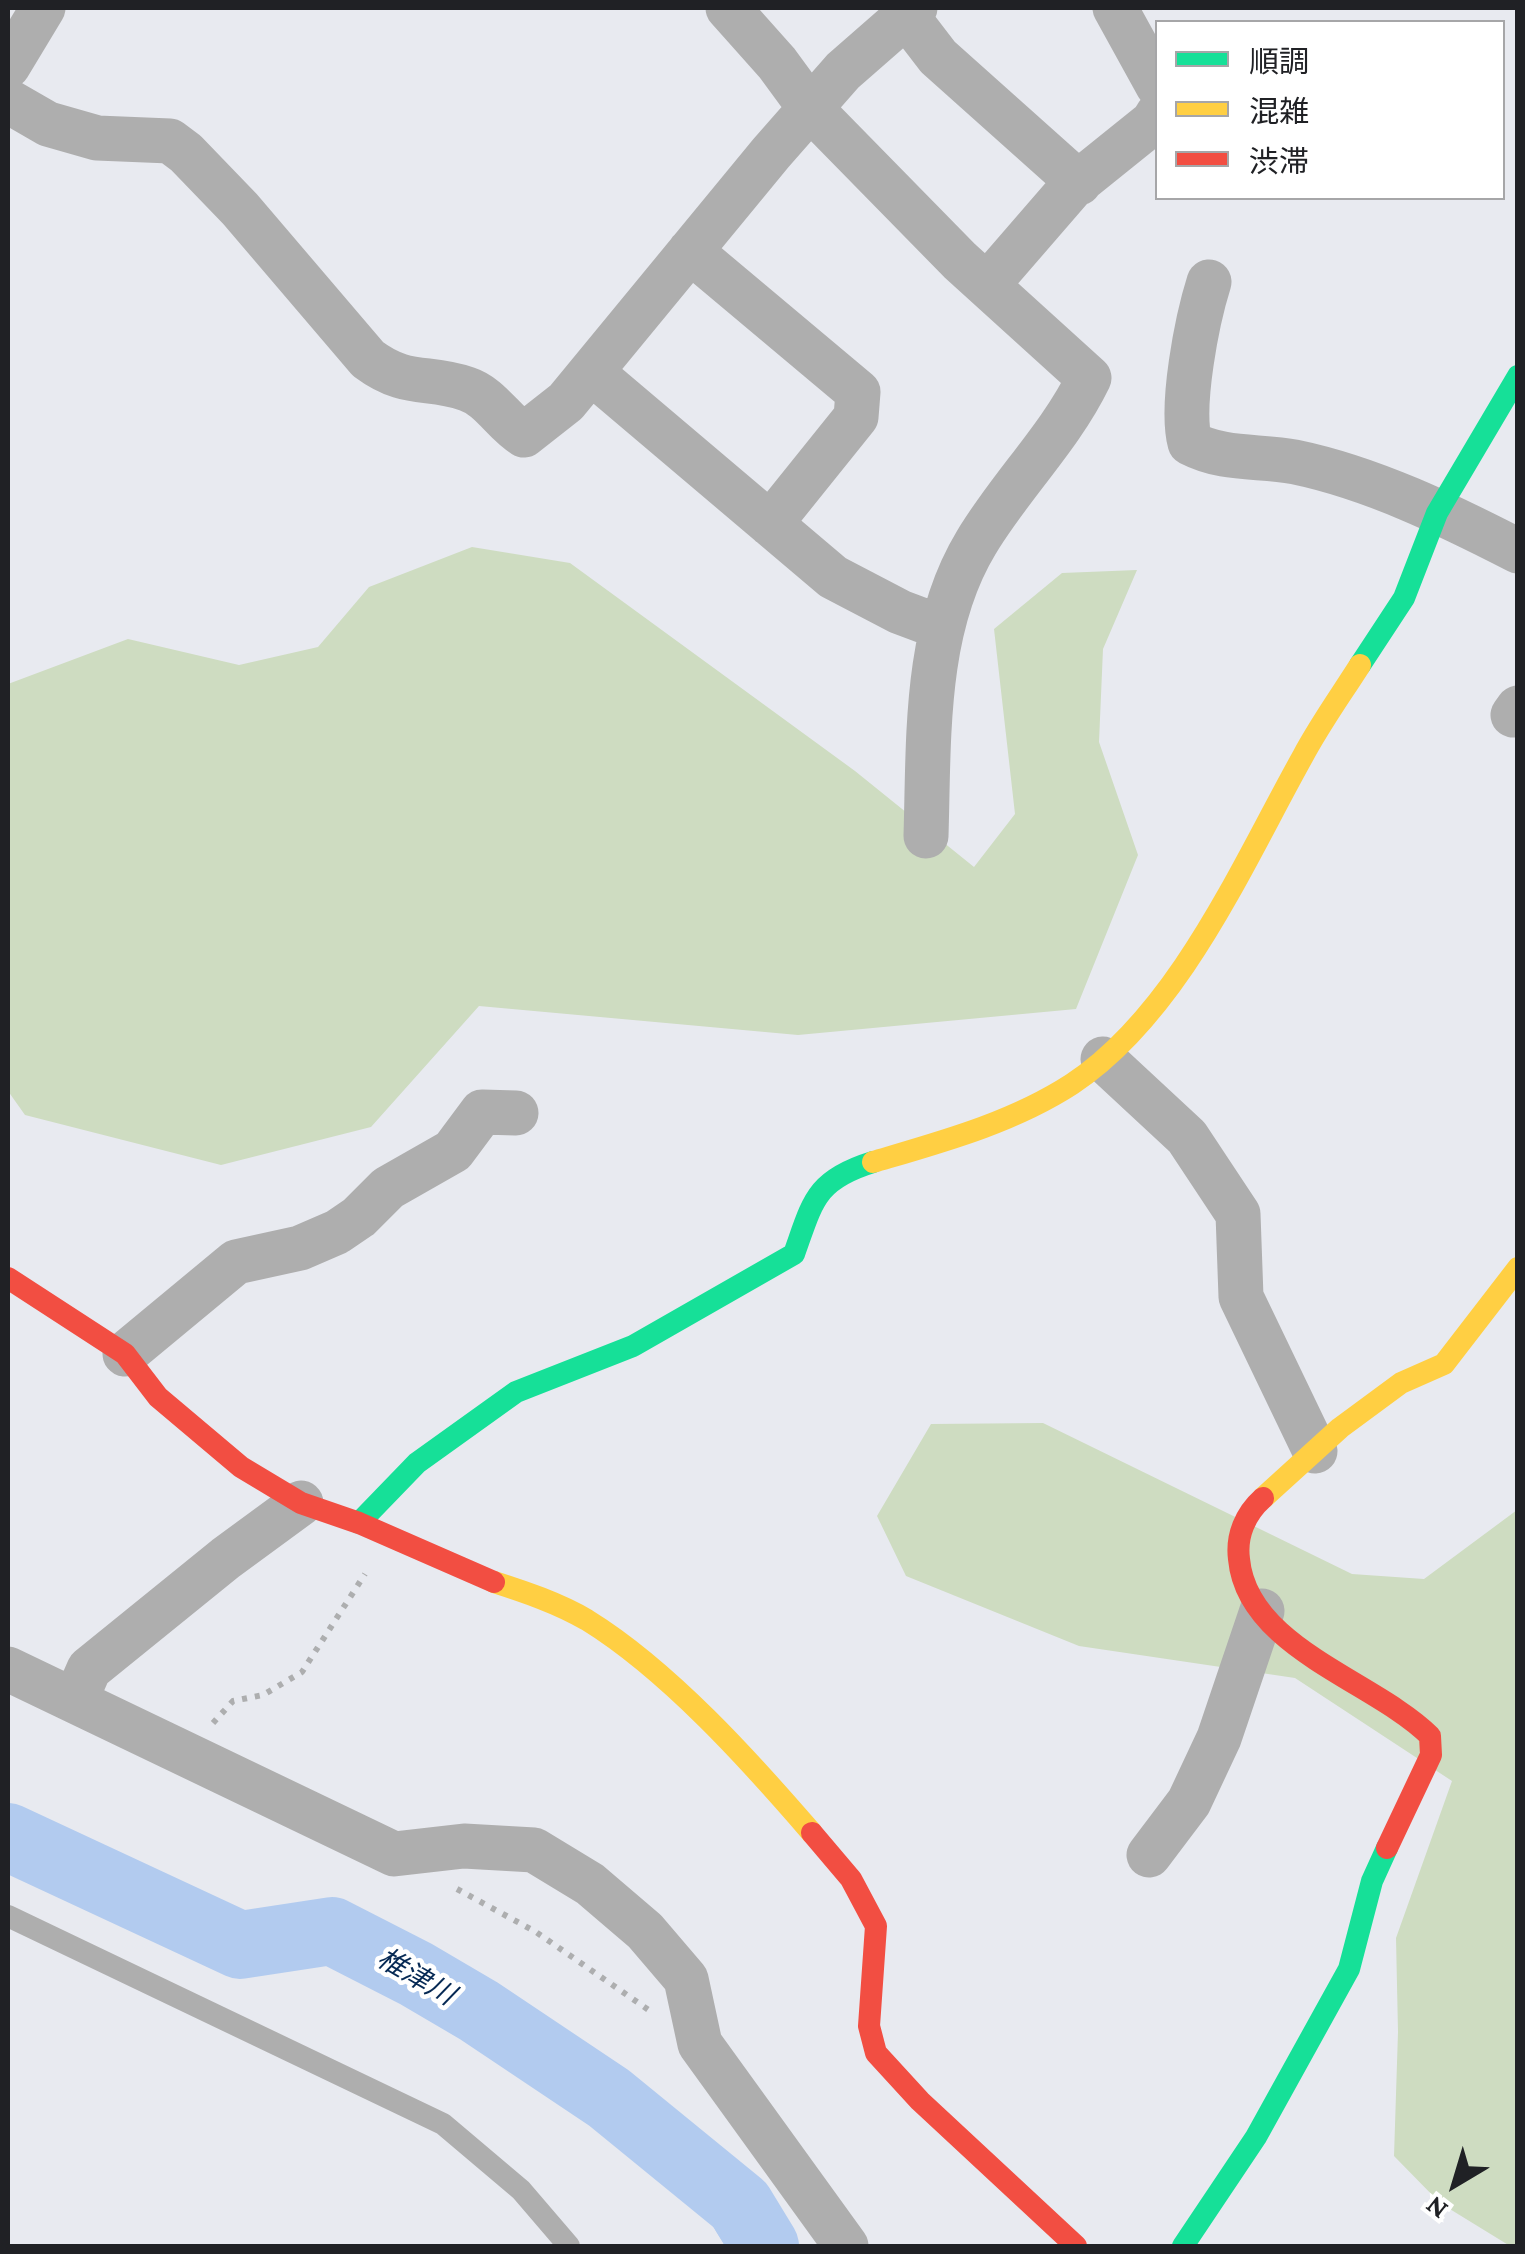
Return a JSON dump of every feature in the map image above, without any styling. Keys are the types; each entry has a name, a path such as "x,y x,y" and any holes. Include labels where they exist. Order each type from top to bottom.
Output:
{"street":[{"path":"8,66 43,8"},
{"path":"728,8 810,108 987,284 1089,378 1069,414 974,544 940,627 928,742 926,836"},
{"path":"1115,8 1155,81"},
{"path":"8,101 48,124 97,138 170,141 186,152 240,209 368,359 390,376 469,389 524,435 566,402 843,71 910,11 938,57 1078,183"},
{"path":"987,284 1078,183 1155,119"},
{"path":"690,251 858,392 856,417 770,524"},
{"path":"1209,282 1200,308 1185,424 1190,443 1210,454 1294,462 1363,482 1459,520 1518,551"},
{"path":"591,372 834,577 900,612 940,627"},
{"path":"365,1525 417,1463 516,1392 632,1346 794,1254 813,1202 828,1182 850,1169 951,1139 1034,1106 1073,1083 1121,1045 1225,902 1305,751 1404,598 1437,513 1518,376"},
{"path":"1103,1059 1187,1137 1238,1214 1241,1297 1315,1451"},
{"path":"125,1354 236,1262 300,1248 337,1232 359,1218 388,1188 454,1151 482,1112 516,1113"},
{"path":"1183,2246 1256,2137 1349,1969 1372,1880 1432,1754 1430,1736 1409,1714 1324,1666 1287,1639 1262,1612 1240,1572 1237,1541 1252,1508 1315,1451 1401,1383 1444,1364 1504,1312 1518,1268"},
{"path":"8,1278 125,1354 158,1398 240,1467 301,1503 365,1525 470,1574 536,1596 585,1619 640,1657 764,1776 851,1879 876,1926 870,2026 876,2053 920,2101 1076,2246"},
{"path":"75,1701 89,1669 301,1503"},
{"path":"1149,1855 1190,1802 1226,1720 1262,1612"},
{"path":"8,1669 394,1854 464,1846 534,1850 590,1884 645,1931 686,1979 700,2044 846,2246"}],"lane":[{"path":"8,1916 444,2124 521,2190 569,2246"}],"path":[{"path":"186,1754 233,1701 262,1695 302,1672 365,1573 365,1525"},
{"path":"451,1886 536,1932 700,2044"}],"green space":[{"path":"472,547 570,563 855,771 974,867 1015,814 994,629 1062,573 1137,570 1103,649 1099,742 1138,855 1076,1009 798,1035 479,1006 371,1127 221,1165 25,1115 8,1091 8,684 128,639 239,665 318,647 369,587"},
{"path":"1043,1423 1352,1574 1424,1579 1517,1510 1517,2246 1510,2246 1440,2203 1394,2156 1396,1938 1452,1781 1295,1678 1079,1646 906,1576 877,1516 931,1424"}],"water":[{"path":"630,2078 666,2104 751,2186 777,2246 725,2246 701,2207 597,2117"}],"waterway":[{"name":"椎津川","path":"8,1837 240,1945 332,1931 416,1974 609,2098 740,2205 765,2246"}],"traffic: fast":[{"path":"1360,665 1404,598 1437,513 1518,376"},
{"path":"359,1523 417,1463 516,1392 633,1346 794,1254 819,1195 839,1177 873,1162"},
{"path":"1183,2246 1256,2137 1349,1969 1372,1881 1387,1848"}],"traffic: slow":[{"path":"873,1162 976,1130 1025,1110 1072,1084 1110,1054 1145,1018 1205,934 1310,744 1360,665"},
{"path":"1263,1498 1340,1428 1401,1383 1444,1364 1518,1268"},
{"path":"494,1582 576,1614 648,1664 735,1747 812,1833"}],"traffic: jam":[{"path":"8,1278 125,1354 158,1397 241,1467 301,1503 359,1523 494,1582"},
{"path":"1263,1498 1243,1526 1238,1550 1247,1590 1264,1616 1288,1640 1406,1716 1430,1736 1431,1755 1387,1848"},
{"path":"812,1833 851,1879 876,1926 869,2026 876,2053 920,2101 1076,2246"}]}
